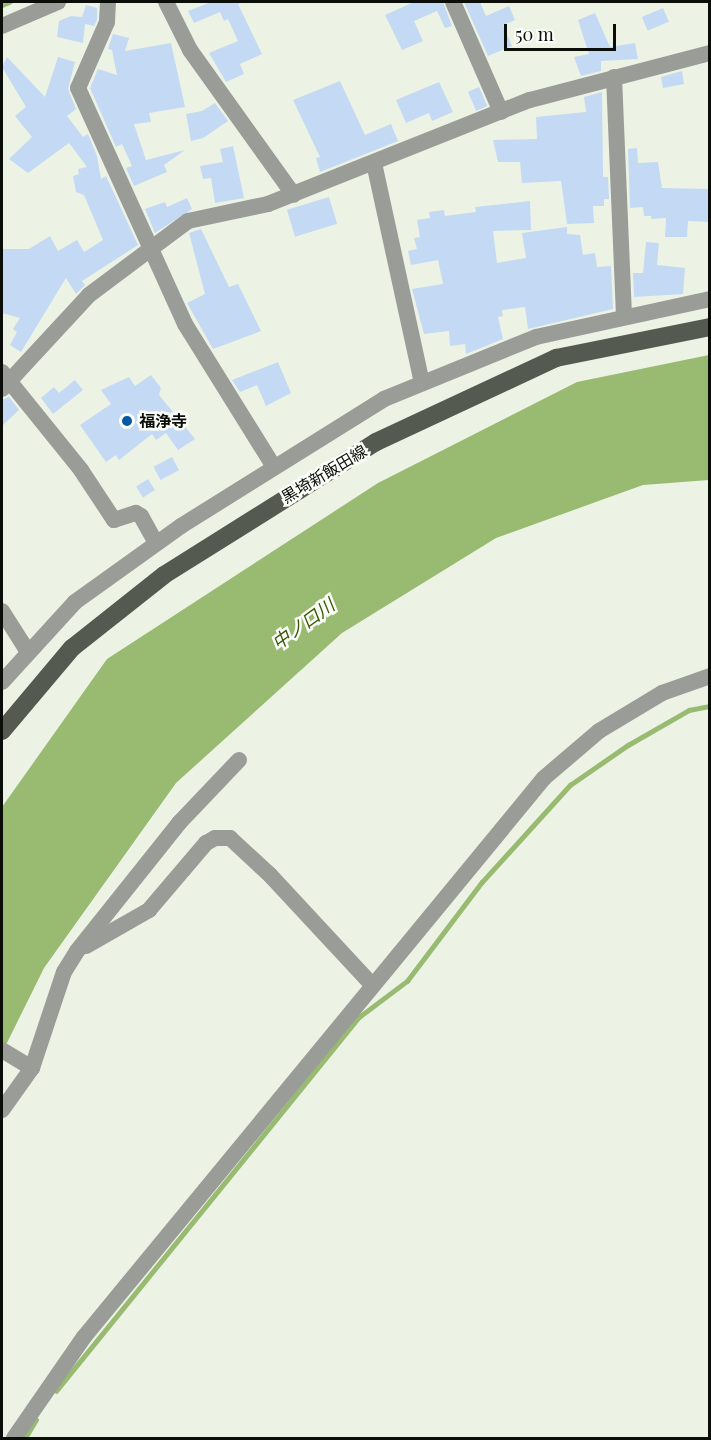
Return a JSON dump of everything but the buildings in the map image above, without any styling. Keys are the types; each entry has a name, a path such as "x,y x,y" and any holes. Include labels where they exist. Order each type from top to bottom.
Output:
{"main road":[{"name":"黒埼新飯田線","path":"2,731 72,648 164,575 376,442 556,358 710,327"}],"street":[{"path":"2,26 58,2"},
{"path":"108,2 107,21 78,88 185,324 274,467"},
{"path":"166,2 190,50 294,195"},
{"path":"453,2 501,112"},
{"path":"156,543 141,516 136,513 114,520 81,470 5,381 89,295 188,221 268,204 501,112 614,77 710,53"},
{"path":"614,77 624,316"},
{"path":"375,163 422,383"},
{"path":"2,682 75,602 156,543 384,399 536,337 710,299"},
{"path":"2,611 28,652"},
{"path":"14,1438 84,1337 544,778 599,731 662,693 710,676"},
{"path":"2,1110 27,1066 64,972 77,951 179,823 239,760"},
{"path":"77,951 149,910 206,843 215,837 230,838 270,874 373,986"},
{"path":"2,1050 27,1066"}],"water":[{"name":"中ノ口川","path":"709,355 709,480 643,485 496,538 342,633 176,783 44,968 2,1053 2,807 107,659 378,483 577,382"}],"waterway":[{"path":"2,5 9,2"},
{"path":"56,1391 359,1017 407,981 482,882 570,785 628,745 689,710 710,706"},
{"path":"25,1438 36,1420"}],"place":[{"name":"福浄寺","path":"127,421"}]}
